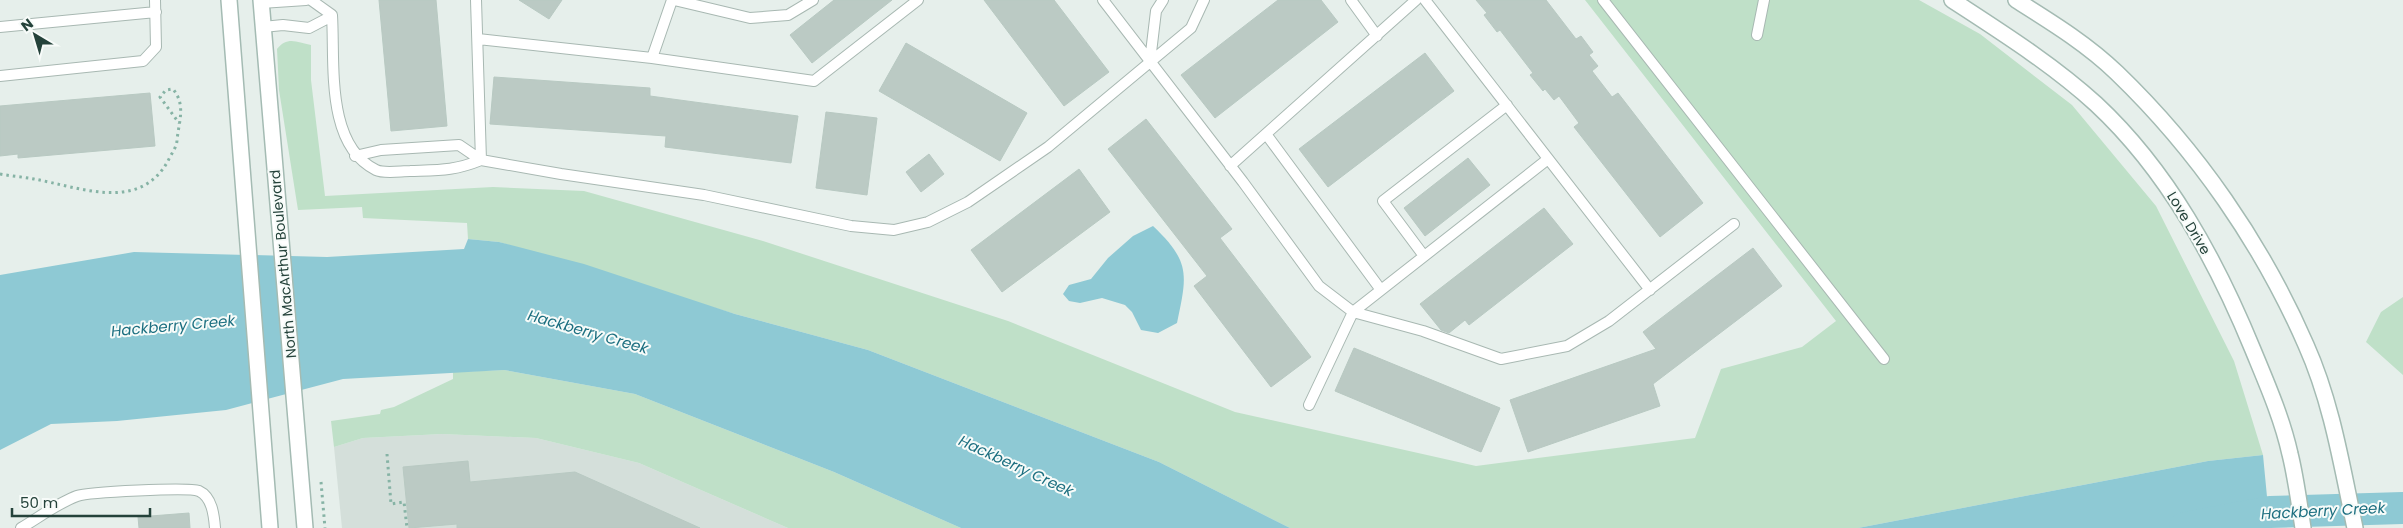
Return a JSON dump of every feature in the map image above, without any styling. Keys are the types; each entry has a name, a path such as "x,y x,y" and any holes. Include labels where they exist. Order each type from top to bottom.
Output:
{"street":[{"path":"229,0 246,198 270,528"},
{"name":"Love Drive","path":"1952,0 2048,66 2096,104 2134,144 2176,198 2243,323 2269,386 2290,453 2303,528"},
{"path":"2016,0 2059,26 2116,72 2153,110 2197,162 2235,213 2269,269 2307,346 2330,413 2355,528"},
{"name":"North MacArthur Boulevard","path":"261,2 304,528"}],"lane":[{"path":"0,76 143,61 156,47 156,0"},
{"path":"261,2 306,0"},
{"path":"311,0 332,16"},
{"path":"476,0 481,160"},
{"path":"652,58 673,0 750,18 788,15 813,0"},
{"path":"478,40 652,58 814,81 918,0"},
{"path":"1103,0 1319,286 1353,312 1423,331 1501,359 1567,346 1609,321 1734,224"},
{"path":"1150,61 1156,11 1163,0"},
{"path":"355,156 381,150 459,145 481,160 704,195 851,226 894,230 928,222 968,202 1048,147 1190,28 1204,0"},
{"path":"1351,0 1377,36"},
{"path":"1230,166 1416,0"},
{"path":"1425,0 1650,290"},
{"path":"1603,0 1884,359"},
{"path":"1757,35 1764,0"},
{"path":"0,26 156,12"},
{"path":"263,27 283,25 309,28 332,16"},
{"path":"332,16 334,90 346,140 355,156 377,172 458,169 481,160"},
{"path":"1424,256 1382,201 1507,105"},
{"path":"1266,134 1380,290"},
{"path":"1309,406 1353,312 1548,159"},
{"path":"20,528 77,496 167,490 198,491 204,495 209,501 215,528"}],"path":[{"path":"0,174 97,192 126,192 140,188 163,169 177,143 182,111 179,97 173,90 166,90 160,97 179,123"},
{"path":"388,454 391,504 404,502 407,528"},
{"path":"321,482 325,528"}],"shaded area":[{"path":"442,434 536,438 639,463 788,528 342,528 334,447 363,438"}],"green space":[{"path":"1585,0 1919,0 1980,34 2072,105 2156,206 2234,361 2263,455 2208,461 1858,528 1290,528 1159,462 868,350 735,314 499,242 468,239 467,223 363,218 362,207 298,210 279,90 277,49 288,41 311,45 311,80 325,196 493,187 584,191 763,241 1008,321 1235,412 1476,466 1695,438 1721,369 1802,347 1836,321"},
{"path":"2403,297 2403,375 2366,342 2381,312"},
{"path":"504,370 635,394 834,472 961,528 788,528 639,463 536,438 442,434 363,438 334,447 331,421 380,414 381,410 394,407 453,379 453,372"}],"water":[{"path":"1153,226 1174,250 1183,270 1183,293 1177,323 1158,333 1141,330 1132,312 1125,305 1102,298 1080,303 1069,301 1063,294 1069,285 1091,279 1108,258 1133,236"},
{"path":"468,239 499,242 584,264 735,314 868,350 1159,462 1290,528 961,528 834,472 635,394 504,370 343,379 226,410 117,421 51,424 0,450 0,275 134,252 327,257 464,249"},
{"path":"2263,455 2270,528 1858,528 2208,461"}],"building":[{"path":"379,0 436,0 447,126 391,131"},
{"path":"519,0 562,0 549,19"},
{"path":"834,0 892,0 812,63 790,35"},
{"path":"984,0 1054,0 1109,72 1064,106"},
{"path":"1278,0 1321,0 1338,22 1215,118 1181,75"},
{"path":"1476,0 1546,0 1576,39 1581,36 1593,52 1589,55 1598,66 1592,71 1612,97 1618,93 1703,203 1660,237 1574,127 1579,123 1559,96 1554,100 1545,89 1543,91 1530,75 1533,73 1500,30 1497,32 1484,15 1487,13"},
{"path":"906,43 1027,113 1000,161 879,91"},
{"path":"1425,53 1454,91 1328,187 1299,149"},
{"path":"494,77 650,88 650,96 798,116 791,163 665,147 666,136 490,124"},
{"path":"150,93 155,146 18,158 18,154 0,156 0,106"},
{"path":"826,112 877,118 867,195 816,188"},
{"path":"1146,119 1232,229 1220,238 1311,357 1271,387 1194,286 1207,276 1108,149"},
{"path":"929,154 944,174 921,192 906,172"},
{"path":"1468,158 1490,185 1425,236 1404,208"},
{"path":"1079,169 1110,212 1002,292 971,250"},
{"path":"1544,208 1573,244 1469,325 1465,320 1449,333 1441,330 1420,304"},
{"path":"1753,248 1782,286 1653,384 1660,406 1528,452 1510,400 1656,349 1643,332"},
{"path":"1354,348 1500,408 1481,452 1335,391"},
{"path":"468,461 470,482 575,472 700,528 457,528 457,524 409,528 403,467"},
{"path":"189,513 190,528 139,528 138,517"}],"waterway":[{"name":"Hackberry Creek","path":"2185,528 2270,512 2403,508"}]}
